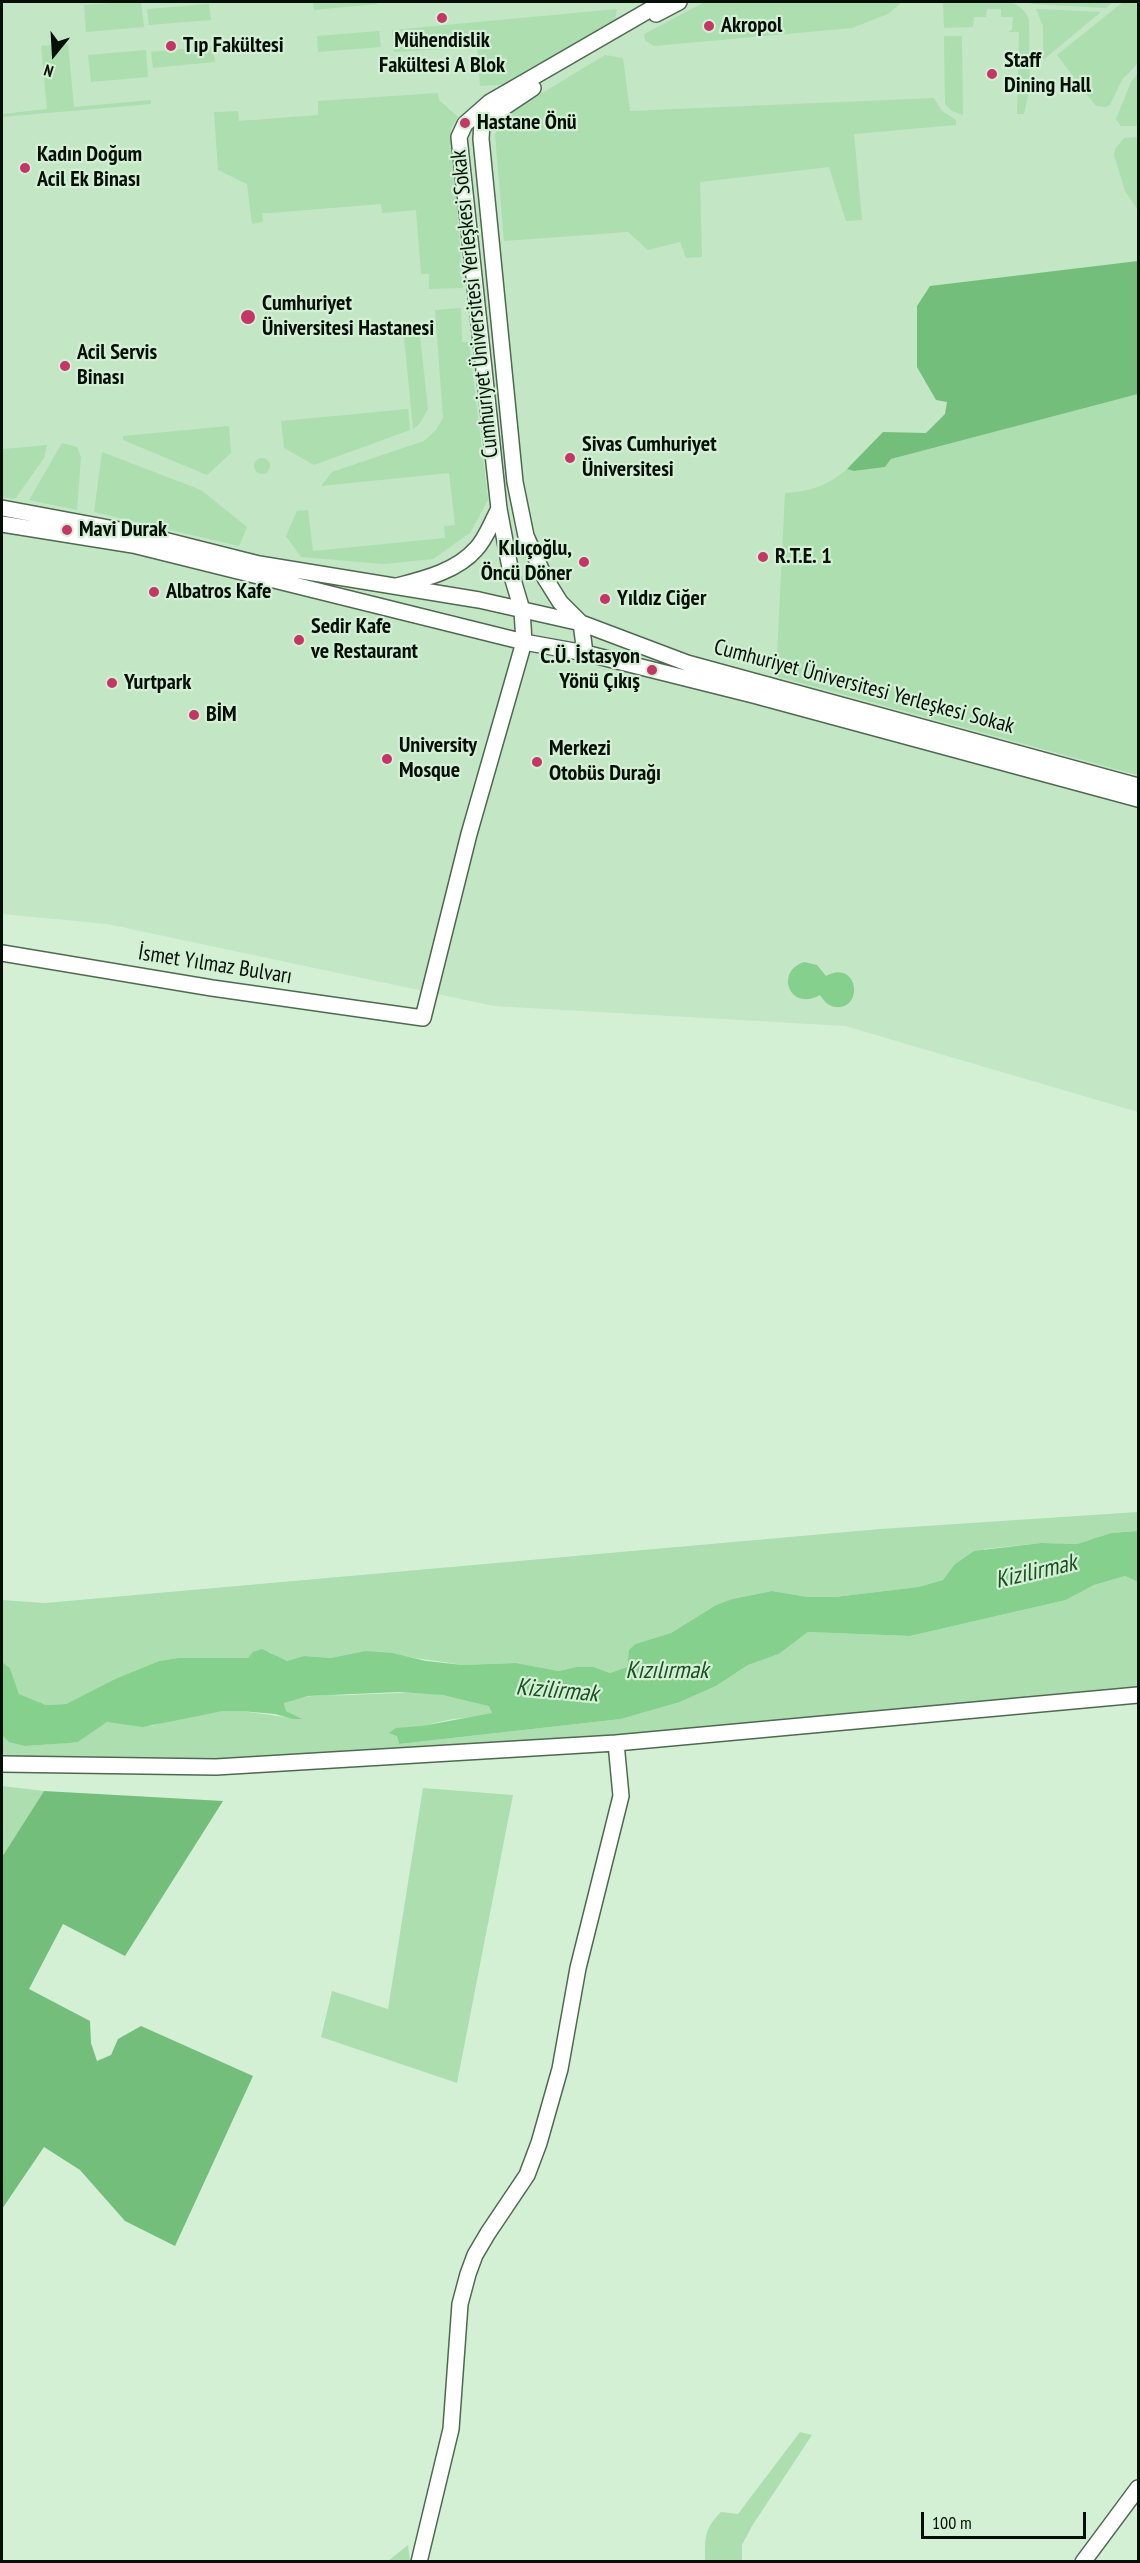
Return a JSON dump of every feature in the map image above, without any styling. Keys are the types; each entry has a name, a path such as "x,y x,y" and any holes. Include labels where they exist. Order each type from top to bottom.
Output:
{"street":[{"name":"Cumhuriyet Üniversitesi Yerleşkesi Sokak","path":"423,1017 469,834 524,642 522,610 511,573 499,509 459,137 465,124 490,102 636,9 663,2"},
{"name":"Cumhuriyet Üniversitesi Yerleşkesi Sokak","path":"581,622 560,602 545,578 526,536 515,482 481,139 482,122 552,76 679,2"},
{"name":"Cumhuriyet Üniversitesi Yerleşkesi Sokak","path":"2,508 118,530 259,564 393,588 478,600 581,622 687,663 1138,786"},
{"name":"Cumhuriyet Üniversitesi Yerleşkesi Sokak","path":"393,588 432,576 458,564 477,549 499,509"},
{"name":"Cumhuriyet Üniversitesi Yerleşkesi Sokak","path":"2,524 133,545 524,642 585,653 753,695 1138,799"},
{"path":"581,622 585,653"},
{"name":"İsmet Yılmaz Bulvarı","path":"2,953 212,988 423,1017"},
{"path":"2,1764 216,1767 616,1743 1138,1695"},
{"path":"419,2562 452,2429 460,2304 468,2274 475,2255 526,2175 539,2143 560,2069 578,1968 621,1796 616,1743"},
{"path":"1083,2562 1138,2488"}],"shaded area":[{"name":"Sivas Cumhuriyet Üniversitesi","path":"2,2 1138,2 1138,1112 845,1026 494,1006 107,924 2,914"},
{"path":"141,2 144,27 86,32 84,5"},
{"path":"313,2 376,2 377,4 314,10"},
{"path":"705,2 902,2 888,14 852,28 654,46 645,40 644,34"},
{"path":"943,2 1009,2 1018,6 1025,13 1029,19 1030,86 1024,114 1017,114 1019,32 1008,32 1012,30 1013,17 1001,17 1001,9 987,9 986,17 974,17 973,27 944,28"},
{"path":"1029,2 1113,2 1106,8"},
{"path":"1123,2 1138,2 1138,63 1122,80 1110,105 1096,106 1057,55"},
{"path":"209,4 211,20 149,25 147,9"},
{"path":"617,9 615,22 512,84 480,86 477,47 394,52 392,30"},
{"path":"1036,9 1101,12 1043,60 1043,26"},
{"path":"379,31 381,47 318,52 317,36"},
{"path":"944,36 962,36 963,115 952,111 945,104"},
{"path":"68,44 74,107 151,100 151,104 2,117 2,114 47,109 41,46"},
{"path":"213,46 215,62 153,68 151,52"},
{"path":"146,50 148,77 91,82 88,55"},
{"path":"605,55 623,58 630,111 934,98 942,111 956,120 956,125 854,134 862,220 846,221 829,167 700,182 702,257 686,258 680,242 648,250 628,232 504,241 495,135 501,118"},
{"path":"1138,73 1138,126 1121,126 1116,119 1131,82"},
{"path":"438,93 439,100 458,117 451,128 463,288 429,289 429,274 421,274 416,210 382,213 381,204 262,213 263,222 252,224 247,184 218,170 214,112 238,111 239,121 318,115 318,101"},
{"path":"1138,137 1138,210 1125,191 1114,155 1115,149 1124,138"},
{"path":"1138,261 1138,394 891,459 885,467 854,471 847,469 883,432 926,433 945,414 947,402 936,400 917,367 917,306 930,286"},
{"path":"461,308 462,342 469,342 488,500 470,533 433,559 384,564 301,557 286,536 297,511 308,510 313,551 445,538 444,526 455,525 449,473 321,486 332,472 424,441 436,430 443,418 435,310"},
{"path":"420,336 428,409 420,423 413,429 404,337"},
{"path":"1138,394 1138,775 776,676 785,493 819,487 847,469 855,471 885,467 891,459"},
{"path":"408,409 410,430 314,465 284,448 281,421"},
{"path":"229,426 231,453 207,475 123,440 123,436"},
{"path":"62,443 77,447 81,457 77,510 29,500"},
{"path":"47,445 44,458 15,499 2,497 2,449"},
{"path":"102,452 201,490 247,527 239,546 94,512"},
{"path":"262,458 268,460 270,466 268,472 262,474 256,472 254,466 256,460"},
{"path":"1138,1512 1138,1531 1111,1533 1077,1544 1041,1543 985,1549 954,1565 943,1580 918,1587 835,1597 808,1597 772,1591 732,1599 716,1605 671,1633 635,1644 629,1651 627,1667 610,1673 594,1667 576,1667 559,1671 516,1663 463,1665 375,1652 331,1658 304,1656 287,1661 270,1652 248,1658 178,1658 159,1661 115,1679 66,1704 46,1705 19,1694 10,1668 2,1662 2,1600 45,1603 880,1529"},
{"path":"1125,1576 1138,1582 1138,1688 615,1737 216,1760 2,1758 2,1727 25,1746 78,1742 107,1722 152,1726 170,1720 223,1711 241,1711 300,1719 286,1711 284,1703 318,1696 421,1693 454,1697 490,1706 492,1714 458,1718 404,1733 397,1736 399,1744 621,1719 680,1702 716,1686 748,1665 779,1654 808,1632 910,1636 1066,1600 1094,1585"},
{"path":"2,1786 44,1791 2,1857"},
{"path":"423,1788 513,1795 457,2083 321,2037 332,1991 388,2009"},
{"path":"44,1791 223,1801 125,1956 63,1924 29,1989 90,2021 91,2043 97,2061 111,2055 118,2039 141,2026 253,2076 175,2246 125,2221 80,2170 44,2147 2,2209 2,1857"},
{"path":"800,2432 812,2435 752,2526 742,2545 742,2561 705,2561 706,2540 711,2524 721,2512 738,2514"},
{"path":"408,2545 410,2561 388,2561"}],"water":[{"path":"804,962 817,965 826,976 837,972 845,974 854,986 851,1001 845,1006 835,1007 826,1003 820,995 809,999 794,995 789,989 790,974 795,967"},
{"name":"Kızılırmak","path":"1138,1531 1138,1582 1125,1576 1094,1585 1066,1600 910,1636 808,1632 779,1654 748,1665 716,1686 680,1702 621,1719 399,1744 397,1736 389,1733 396,1728 422,1726 492,1713 489,1706 443,1695 398,1692 308,1696 284,1703 286,1711 302,1719 275,1714 223,1711 143,1727 107,1722 78,1742 25,1746 9,1742 3,1736 2,1662 10,1668 19,1694 46,1705 66,1704 115,1679 159,1661 178,1658 248,1658 253,1652 262,1649 287,1661 304,1656 331,1658 366,1651 463,1665 516,1663 559,1671 576,1667 594,1667 610,1673 627,1667 629,1650 635,1644 671,1633 716,1605 732,1599 772,1591 808,1597 835,1597 918,1587 943,1580 954,1565 974,1551 1041,1543 1077,1544 1111,1533"}],"place":[{"name":"Mühendislik Fakültesi A Blok","path":"442,18"},
{"name":"Akropol","path":"709,26"},
{"name":"Tıp Fakültesi","path":"171,46"},
{"name":"Staff Dining Hall","path":"992,74"},
{"name":"Hastane Önü","path":"465,123"},
{"name":"Kadın Doğum Acil Ek Binası","path":"25,168"},
{"name":"Cumhuriyet Üniversitesi Hastanesi","path":"248,317"},
{"name":"Acil Servis Binası","path":"65,366"},
{"name":"Sivas Cumhuriyet Üniversitesi","path":"570,458"},
{"name":"Mavi Durak","path":"67,530"},
{"name":"R.T.E. 1","path":"763,557"},
{"name":"Kılıçoğlu, Öncü Döner","path":"584,562"},
{"name":"Albatros Kafe","path":"154,592"},
{"name":"Yıldız Ciğer","path":"605,599"},
{"name":"Sedir Kafe ve Restaurant","path":"299,640"},
{"name":"C.Ü. İstasyon Yönü Çıkış","path":"652,670"},
{"name":"Yurtpark","path":"112,683"},
{"name":"BİM","path":"194,715"},
{"name":"University Mosque","path":"387,759"},
{"name":"Merkezi Otobüs Durağı","path":"537,762"}],"water label":[{"name":"Kizilirmak","path":"1036,1572"},
{"name":"Kizilirmak","path":"557,1691"}]}
